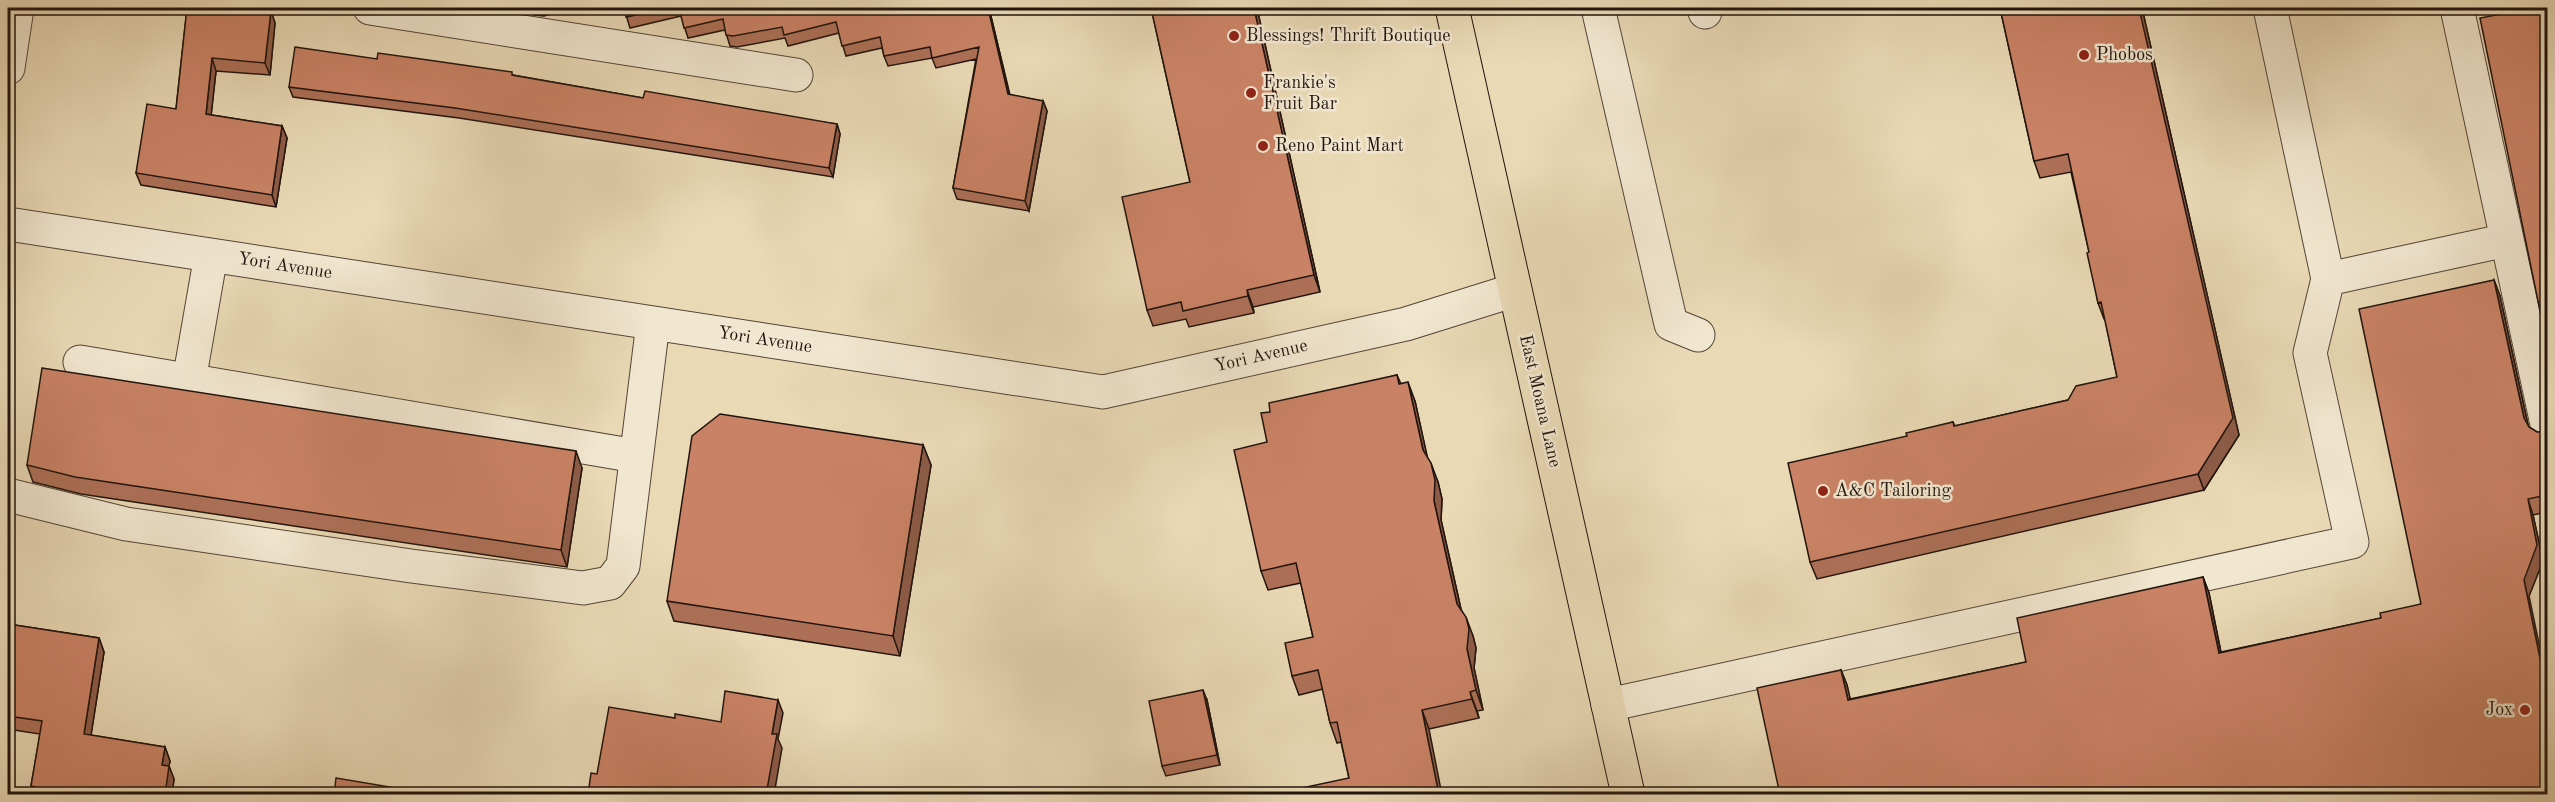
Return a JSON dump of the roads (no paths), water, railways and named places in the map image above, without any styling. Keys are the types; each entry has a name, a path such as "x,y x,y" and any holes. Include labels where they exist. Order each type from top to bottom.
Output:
{"main road":[{"name":"East Moana Lane","path":"1452,8 1628,795"}],"street":[{"path":"8,68 16,8"},
{"path":"370,8 796,75"},
{"path":"1598,8 1671,324 1698,335"},
{"path":"1608,705 2352,542 2310,353 2328,279 2270,8"},
{"path":"2457,8 2547,429"},
{"name":"Yori Avenue","path":"8,224 1103,392 1406,324 1515,290"},
{"path":"2328,279 2507,240"},
{"path":"189,381 211,255"},
{"path":"8,495 126,524 411,566 583,588 610,583 622,566 654,323"},
{"path":"80,363 636,456"}],"place":[{"name":"Blessings! Thrift Boutique","path":"1234,36"},
{"name":"Phobos","path":"2084,55"},
{"name":"Frankie's Fruit Bar","path":"1251,93"},
{"name":"Reno Paint Mart","path":"1263,146"},
{"name":"A&C Tailoring","path":"1823,491"},
{"name":"Jox","path":"2525,710"}]}
